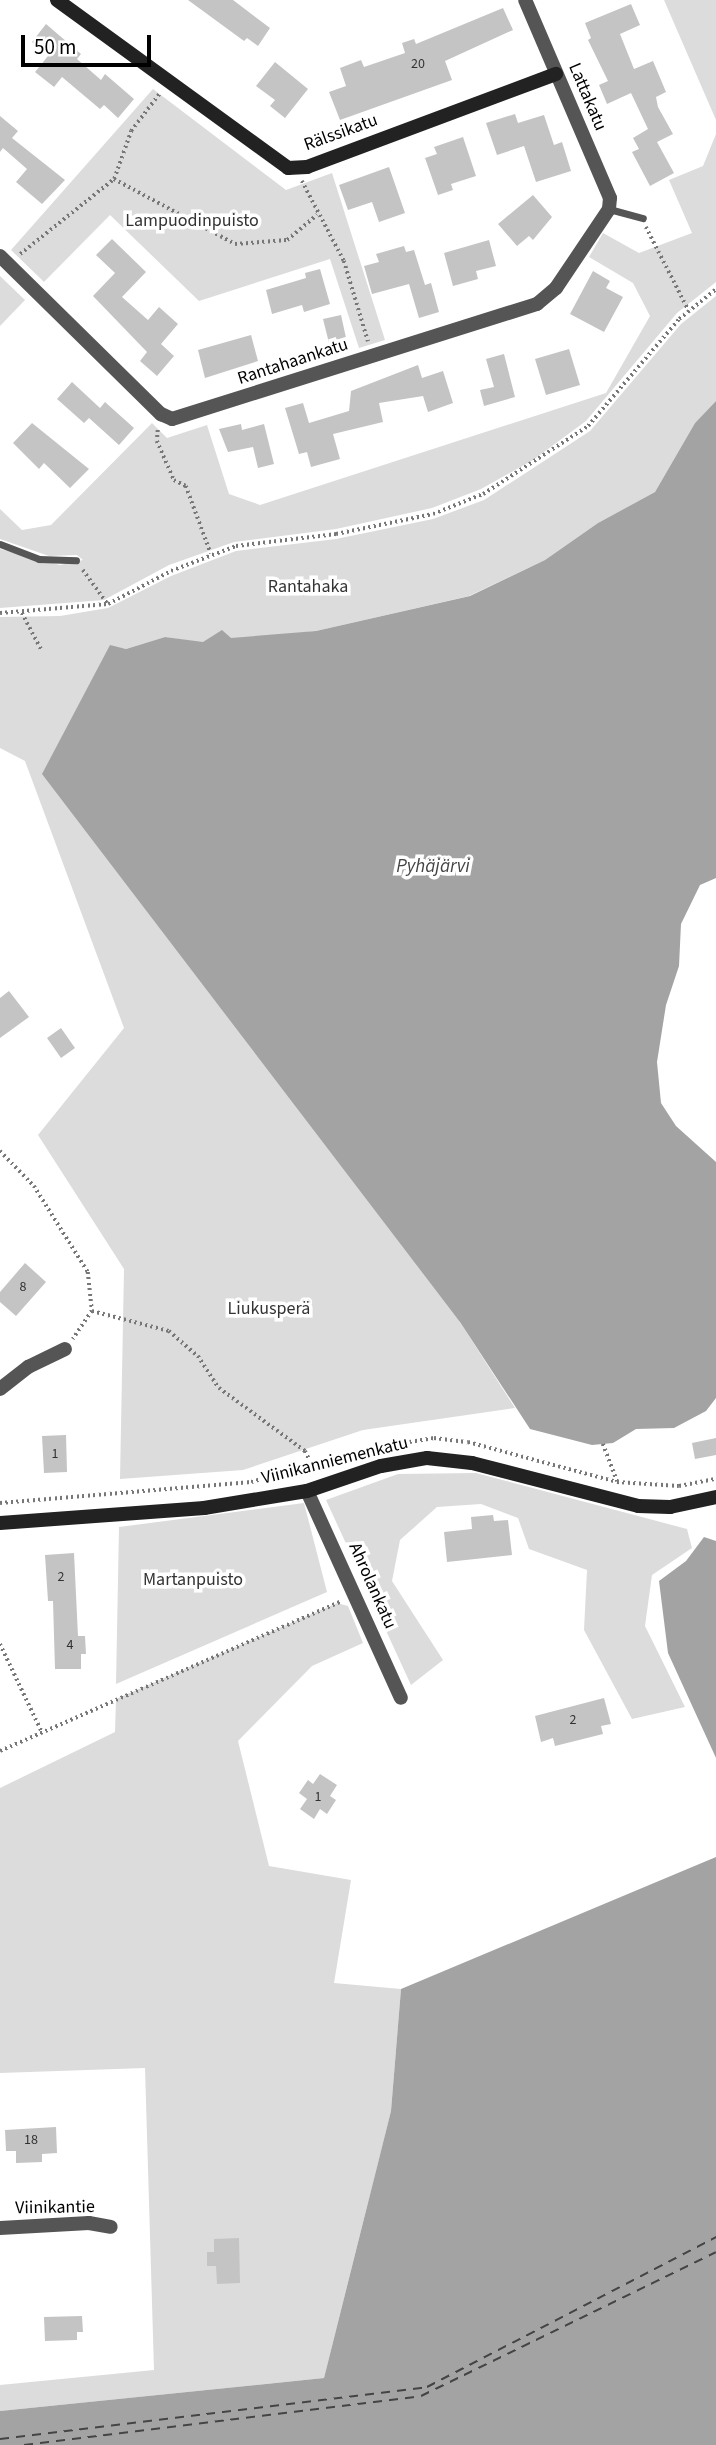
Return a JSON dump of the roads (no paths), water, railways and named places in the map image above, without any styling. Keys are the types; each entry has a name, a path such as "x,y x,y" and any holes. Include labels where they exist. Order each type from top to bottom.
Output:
{"street":[{"name":"Rälssikatu","path":"57,0 278,165 297,169 556,74"},
{"name":"Lattakatu","path":"525,0 610,198 609,209"},
{"name":"Rantahaankatu","path":"4,260 161,414 182,419 549,298 609,209"},
{"path":"0,1390 28,1367 65,1349"},
{"name":"Viinikanniemenkatu","path":"0,1523 204,1508 307,1491 392,1463 445,1458 638,1506 670,1507 716,1497"},
{"name":"Ahrolankatu","path":"307,1491 401,1698"},
{"name":"Viinikantie","path":"0,2228 89,2223 111,2227"}],"lane":[{"path":"609,209 643,218"},
{"path":"0,544 38,559 76,560"}],"water":[{"name":"Pyhäjärvi","path":"716,401 716,878 700,885 681,924 679,966 666,1005 657,1062 661,1103 676,1126 716,1162 716,1398 706,1411 674,1428 636,1429 613,1443 592,1445 530,1429 460,1322 42,774 110,645 126,649 165,637 203,642 222,630 231,638 316,631 470,596 545,560 598,523 655,492 695,423"},
{"path":"704,1537 716,1541 716,1758 668,1653 659,1581 686,1561"},
{"path":"716,1857 716,2445 0,2445 0,2411 324,2378 391,2111 401,1989"}],"park label":[{"name":"Lampuodinpuisto","path":"192,221"},
{"name":"Rantahaka","path":"308,587"},
{"name":"Liukusperä","path":"269,1309"},
{"name":"Martanpuisto","path":"193,1580"}]}
